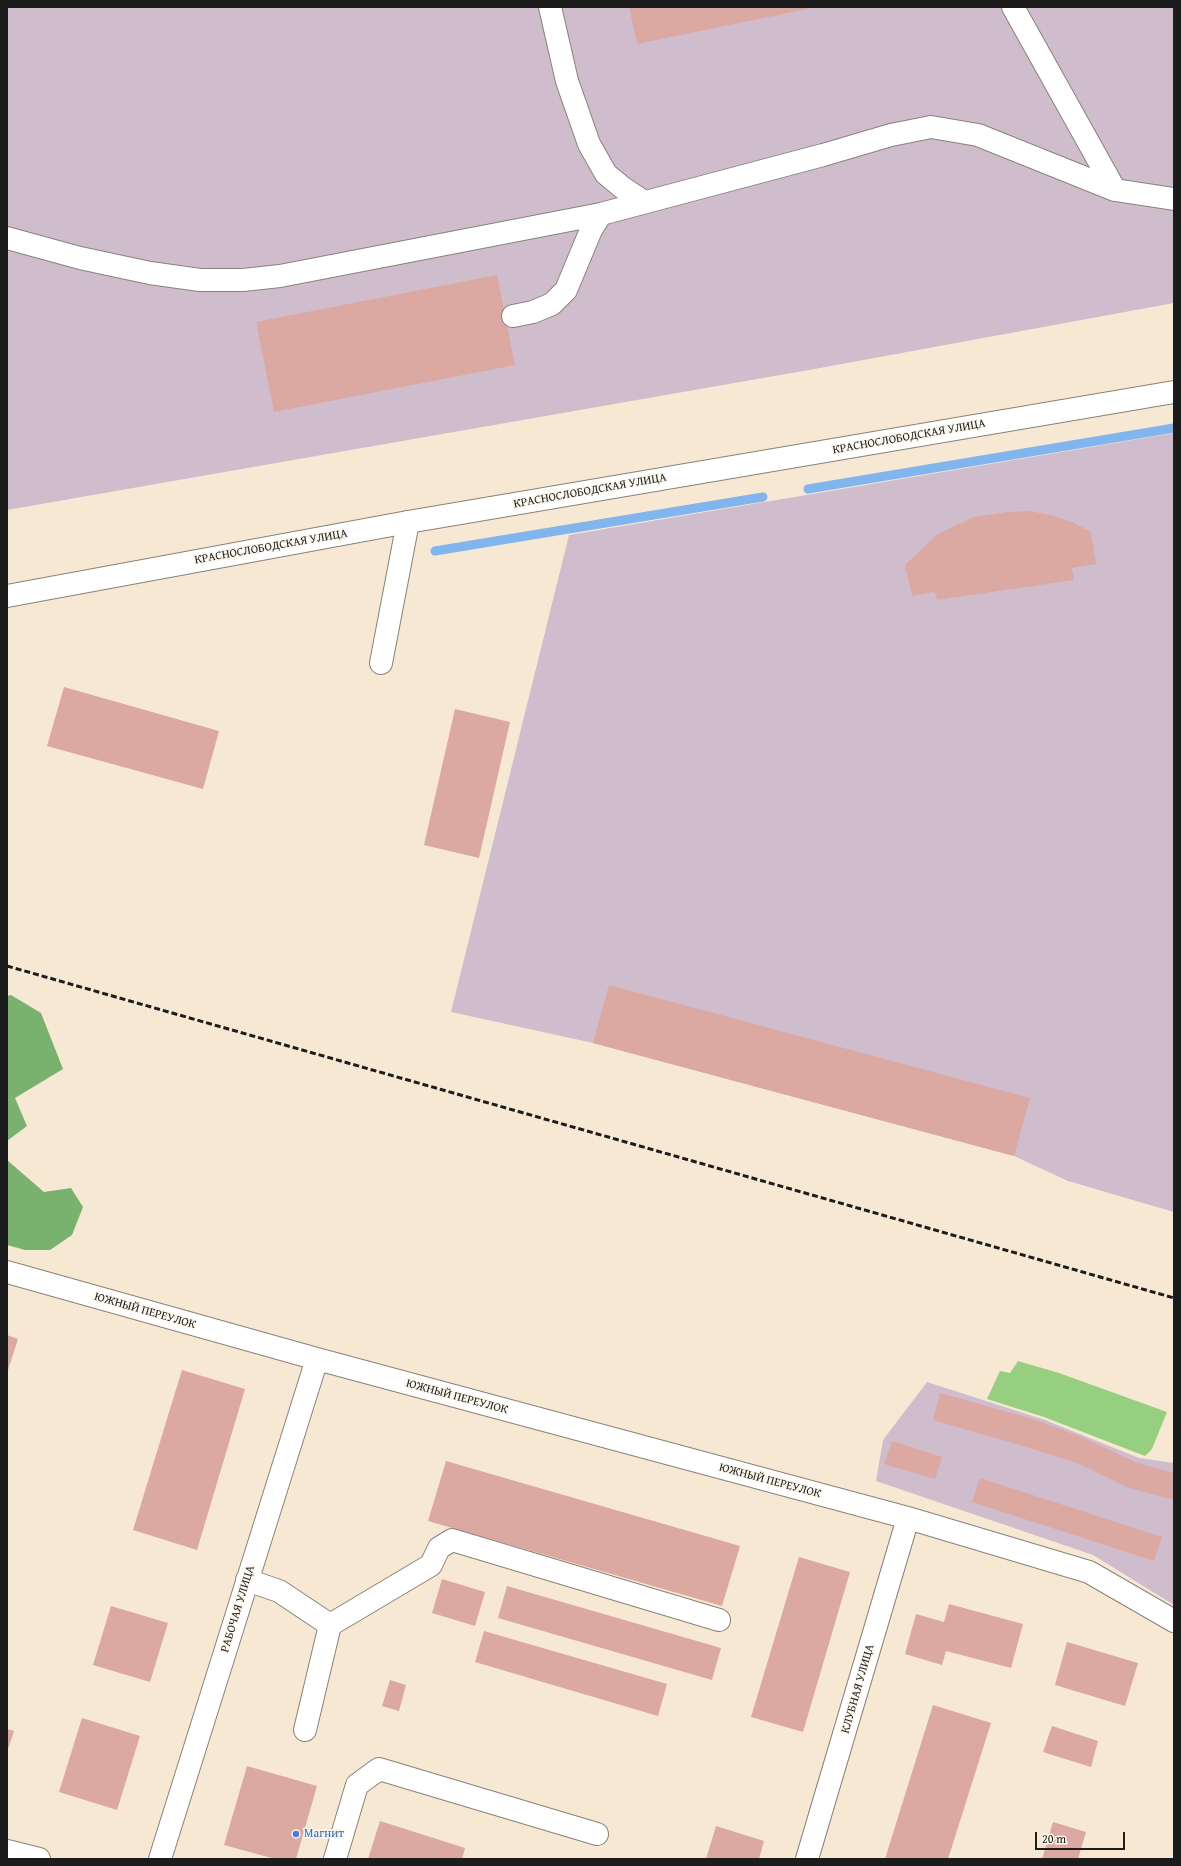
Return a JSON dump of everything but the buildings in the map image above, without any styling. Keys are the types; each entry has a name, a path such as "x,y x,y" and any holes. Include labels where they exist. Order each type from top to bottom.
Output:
{"street":[{"path":"550,7 567,80 589,144 606,174 644,202"},
{"path":"1013,7 1114,190"},
{"path":"7,238 80,258 150,273 200,280 243,280 280,276 438,244 601,214 808,159 891,135 931,127 978,135 1114,190 1174,199"},
{"path":"513,316 533,312 552,304 566,290 591,230 601,214"},
{"name":"КРАСНОСЛОБОДСКАЯ УЛИЦА","path":"7,596 408,522 1174,392"},
{"path":"381,663 408,522"},
{"name":"ЮЖНЫЙ ПЕРЕУЛОК","path":"7,1272 316,1359 908,1518 1090,1572 1174,1621"},
{"name":"РАБОЧАЯ УЛИЦА","path":"160,1859 316,1359"},
{"name":"КЛУБНАЯ УЛИЦА","path":"807,1859 908,1518"},
{"path":"305,1730 330,1625 431,1565 439,1548 452,1540 719,1620"},
{"path":"247,1580 279,1591 330,1625"},
{"path":"335,1859 357,1785 379,1768 597,1834"},
{"path":"7,1851 38,1859"}],"shaded area":[{"path":"7,7 1174,7 1174,303 809,370 7,510"},
{"path":"1174,433 1174,1212 1068,1181 1014,1156 593,1043 451,1012 569,535"},
{"path":"927,1382 1045,1420 1139,1458 1174,1463 1174,1605 1093,1555 876,1481 883,1440"}],"green space":[{"path":"11,995 41,1013 63,1069 15,1098 27,1126 7,1141 7,996"},
{"path":"7,1160 44,1192 71,1188 83,1207 72,1235 50,1250 25,1250 7,1245"},
{"path":"1018,1361 1059,1373 1167,1412 1152,1449 1145,1456 1044,1417 987,1399 1000,1371 1010,1373"}],"waterway":[{"path":"808,489 1174,428"},
{"path":"435,551 763,497"}],"railway":[{"path":"7,966 1174,1298"}],"place":[{"name":"Магнит","path":"296,1834"}]}
